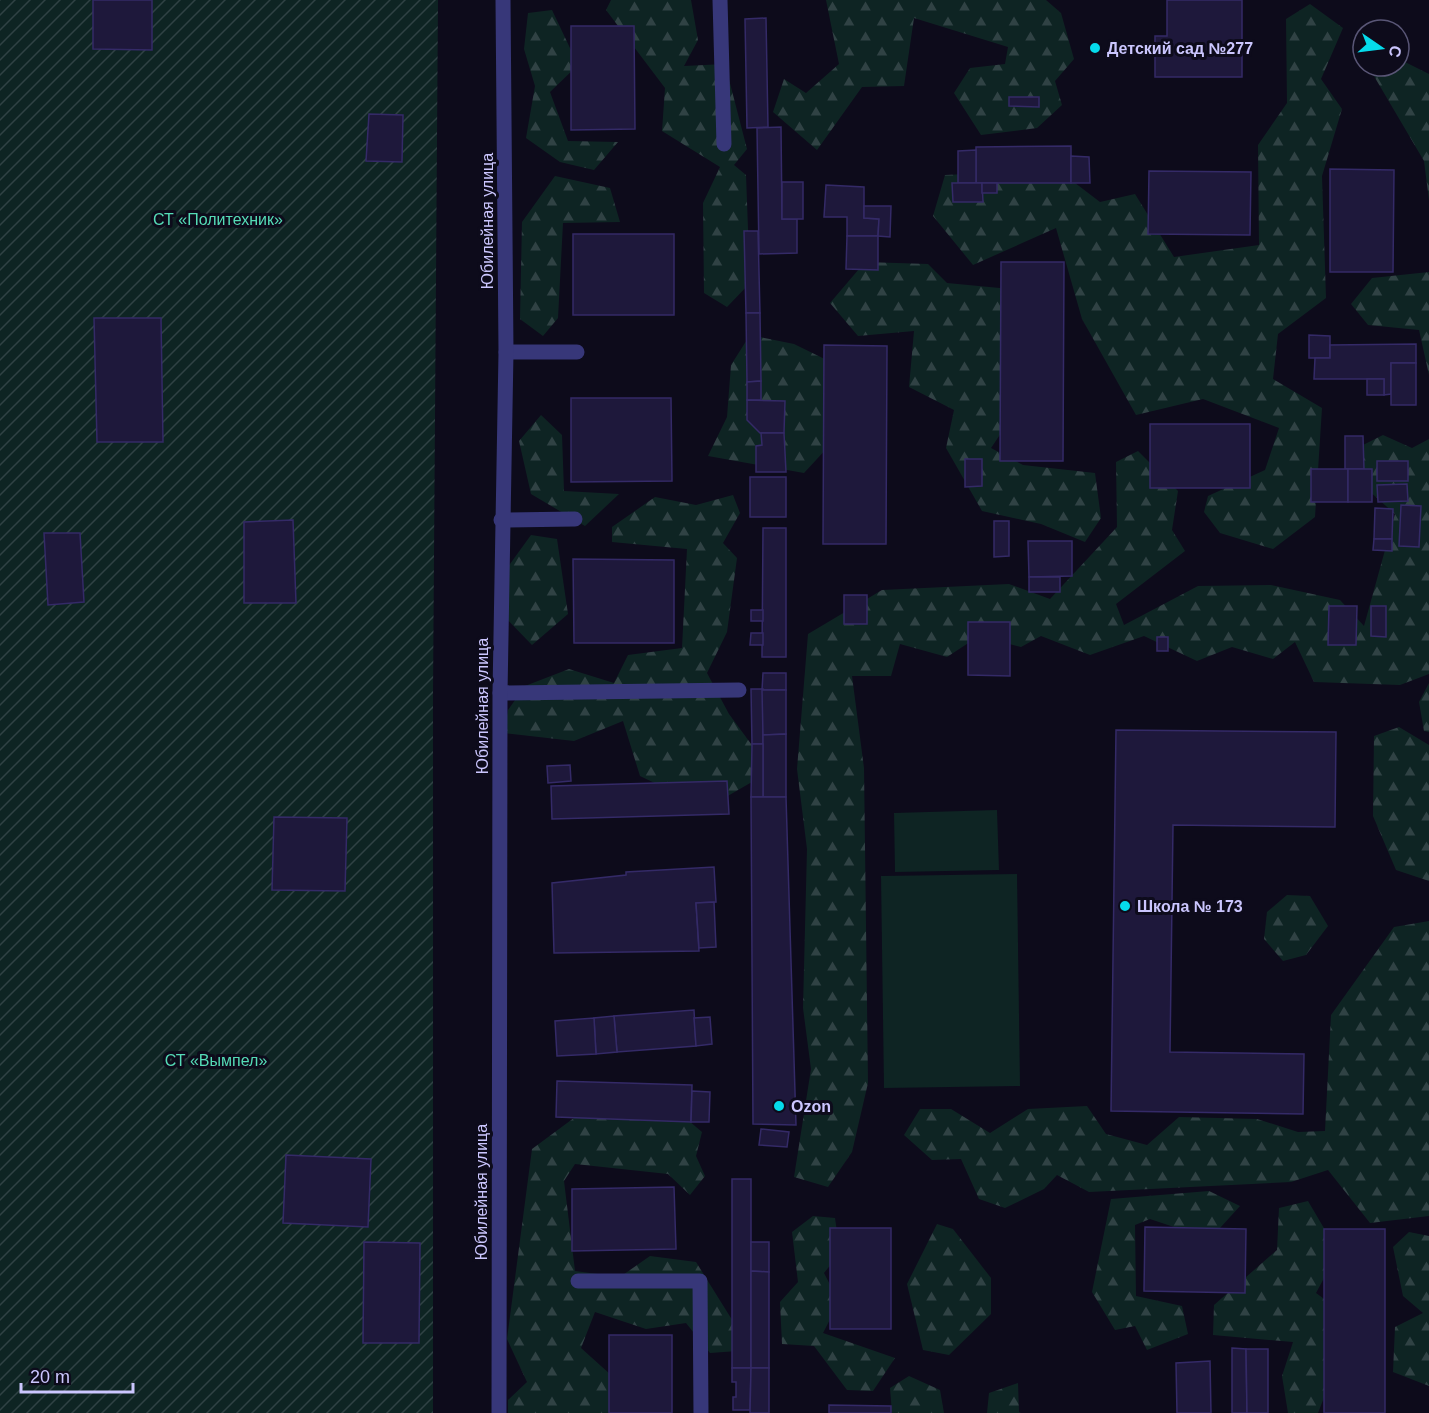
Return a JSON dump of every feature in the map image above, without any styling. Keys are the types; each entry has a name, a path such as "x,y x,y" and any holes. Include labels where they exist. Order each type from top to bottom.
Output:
{"street":[{"name":"Юбилейная улица","path":"499,1413 501,520 506,352 503,0"},
{"path":"720,0 724,144"},
{"path":"506,352 577,352"},
{"path":"501,520 575,519"},
{"path":"500,693 739,690"},
{"path":"578,1281 700,1281 701,1413"}],"green space":[{"path":"0,0 438,0 433,694 433,1413 0,1413"},
{"path":"611,0 691,0 698,40 684,66 725,64 747,149 734,165 746,175 750,283 727,307 704,293 703,203 720,167 662,131 665,88 606,10"},
{"path":"826,0 1046,0 1061,13 1074,59 1055,81 1062,105 1037,128 981,135 954,93 970,68 1005,64 1008,47 914,18 904,86 862,87 817,150 773,112 784,79 806,93 839,64"},
{"path":"1310,4 1343,28 1321,79 1342,109 1322,176 1326,298 1278,334 1273,379 1322,408 1315,517 1273,549 1220,533 1204,512 1208,496 1265,470 1279,428 1203,399 1136,415 1082,319 1056,228 973,265 933,216 945,175 1058,170 1100,202 1135,194 1174,257 1259,245 1258,145 1287,103 1286,19"},
{"path":"552,10 578,65 550,92 568,141 618,142 594,170 560,162 526,138 535,86 524,49 528,13"},
{"path":"1411,65 1429,74 1429,200 1424,161 1375,78 1411,78"},
{"path":"555,176 610,188 620,222 563,223 558,318 543,336 520,319 522,222"},
{"path":"865,262 928,264 947,283 1010,289 1016,411 991,448 1023,465 1095,473 1101,518 1085,542 1041,524 982,511 946,448 954,410 909,387 914,331 858,336 830,303"},
{"path":"1429,272 1429,375 1419,330 1368,325 1351,304 1372,278"},
{"path":"750,335 794,344 843,368 841,433 804,473 708,456 727,417 731,365"},
{"path":"541,415 562,435 564,491 619,494 585,526 531,494 519,441"},
{"path":"1383,435 1412,448 1429,439 1429,674 1400,685 1314,682 1295,642 1273,659 1232,647 1197,661 1144,636 1090,655 1041,636 1021,647 979,636 947,657 900,644 891,676 852,676 864,768 868,1083 852,1152 828,1187 794,1177 811,1069 803,1008 807,849 797,769 808,634 882,590 1009,584 1050,599 1117,527 1116,462 1138,451 1178,491 1172,530 1185,551 1116,604 1124,625 1198,586 1271,585 1340,600 1364,626 1395,514 1359,482 1355,449"},
{"path":"733,495 740,513 723,543 737,558 727,632 707,673 729,714 771,771 707,808 640,776 623,721 574,741 504,733 508,710 525,686 569,669 614,683 628,655 682,648 687,549 612,542 612,527 655,497 696,505"},
{"path":"531,535 557,539 568,614 532,645 503,615 505,571"},
{"path":"1429,683 1429,732 1424,731 1419,702"},
{"path":"1399,727 1429,745 1429,881 1396,870 1373,816 1374,736"},
{"path":"997,810 999,870 895,872 894,813"},
{"path":"1017,874 1020,1086 884,1088 881,876"},
{"path":"1287,895 1310,896 1328,926 1306,955 1283,961 1264,939 1267,912"},
{"path":"1429,921 1429,1216 1370,1223 1328,1170 1291,1182 1089,1192 1057,1175 1044,1189 1005,1208 979,1199 961,1159 932,1160 904,1135 920,1109 951,1109 990,1133 1028,1109 1087,1106 1106,1134 1147,1145 1179,1117 1257,1119 1298,1132 1325,1131 1331,1015 1394,927"},
{"path":"586,1109 676,1110 702,1132 696,1156 705,1176 690,1195 668,1174 575,1164 564,1181 575,1271 620,1277 650,1256 696,1262 739,1331 737,1351 710,1353 686,1323 646,1329 595,1312 581,1348 621,1384 624,1413 508,1413 508,1400 527,1382 507,1339 532,1149"},
{"path":"1209,1191 1240,1206 1210,1239 1150,1219 1135,1225 1136,1296 1182,1306 1188,1334 1147,1350 1135,1326 1115,1330 1092,1292 1111,1199"},
{"path":"1308,1201 1338,1252 1316,1293 1342,1312 1339,1359 1318,1413 1288,1413 1282,1376 1293,1342 1213,1335 1214,1305 1277,1250 1279,1208"},
{"path":"813,1216 835,1218 840,1253 824,1273 839,1302 823,1333 895,1358 873,1391 847,1390 814,1346 782,1344 780,1302 798,1282 792,1232"},
{"path":"937,1224 953,1229 991,1278 991,1314 949,1355 923,1350 907,1284"},
{"path":"1409,1232 1429,1236 1429,1386 1393,1372 1395,1327 1423,1313 1403,1296 1393,1247"},
{"path":"909,1376 940,1390 944,1413 892,1413 890,1388"},
{"path":"1018,1383 1019,1412 1021,1413 987,1413 989,1393"}],"building":[{"path":"93,0 152,0 152,50 93,49"},
{"path":"1167,0 1242,0 1242,77 1155,77 1155,36 1167,36"},
{"path":"766,18 768,127 747,128 745,19"},
{"path":"571,26 634,26 635,129 571,130"},
{"path":"1009,97 1039,97 1039,107 1009,106"},
{"path":"369,114 403,115 402,162 366,161"},
{"path":"781,127 782,219 797,219 797,253 759,254 757,128"},
{"path":"1071,146 1071,183 976,183 976,147"},
{"path":"976,150 976,183 958,183 958,151"},
{"path":"1071,156 1089,157 1090,183 1071,183"},
{"path":"1330,169 1394,170 1393,272 1330,272"},
{"path":"1149,171 1251,172 1250,235 1148,234"},
{"path":"782,182 803,182 803,219 782,219"},
{"path":"952,183 982,183 983,202 953,202"},
{"path":"982,183 997,183 997,193 982,193"},
{"path":"826,185 864,187 864,218 879,219 878,236 847,236 847,217 824,217"},
{"path":"864,206 891,206 890,237 878,236 879,219 864,218"},
{"path":"744,231 758,231 760,313 746,313"},
{"path":"573,234 674,234 674,315 573,315"},
{"path":"847,236 878,236 878,270 846,269"},
{"path":"1001,262 1064,262 1063,461 1000,461"},
{"path":"746,313 760,313 761,381 747,382"},
{"path":"94,318 161,318 163,442 97,442"},
{"path":"1309,335 1330,336 1330,358 1309,358"},
{"path":"1416,344 1416,363 1391,363 1391,394 1384,395 1384,379 1314,379 1315,358 1330,358 1330,345"},
{"path":"824,345 887,346 886,544 823,544"},
{"path":"1391,363 1416,363 1416,405 1391,405"},
{"path":"1367,379 1384,379 1384,395 1367,395"},
{"path":"761,381 761,400 747,400 747,382"},
{"path":"571,398 671,398 672,481 571,482"},
{"path":"747,400 785,401 784,433 760,433 747,420"},
{"path":"1150,424 1250,424 1250,488 1150,488"},
{"path":"761,433 784,433 786,472 756,472 756,446 762,445"},
{"path":"1345,436 1363,436 1364,469 1345,469"},
{"path":"965,459 982,459 982,486 965,487"},
{"path":"1377,461 1408,461 1408,481 1377,481"},
{"path":"1311,469 1348,469 1348,502 1311,502"},
{"path":"1348,469 1372,469 1372,502 1348,502"},
{"path":"750,477 786,477 786,517 750,517"},
{"path":"1407,484 1408,501 1378,502 1377,485"},
{"path":"1401,505 1421,506 1419,547 1399,546"},
{"path":"1375,508 1393,509 1392,539 1374,539"},
{"path":"293,520 296,603 244,603 244,522"},
{"path":"994,521 1009,521 1009,556 994,557"},
{"path":"763,528 786,528 786,657 762,657"},
{"path":"44,533 80,533 84,602 48,605"},
{"path":"1374,539 1392,539 1392,551 1373,550"},
{"path":"1028,541 1072,541 1072,576 1029,577"},
{"path":"573,559 674,560 674,643 574,643"},
{"path":"1029,577 1060,577 1060,592 1029,592"},
{"path":"844,595 867,595 867,624 844,624"},
{"path":"1329,606 1357,606 1356,645 1328,645"},
{"path":"1371,606 1386,606 1386,637 1371,636"},
{"path":"751,610 763,610 763,621 751,621"},
{"path":"968,622 1010,622 1010,676 968,675"},
{"path":"751,633 763,633 763,645 750,645"},
{"path":"1157,637 1168,637 1168,651 1157,651"},
{"path":"763,673 786,673 786,690 762,690"},
{"path":"751,689 763,689 763,744 752,744"},
{"path":"762,690 786,690 786,734 763,735"},
{"path":"1116,730 1336,732 1335,827 1173,825 1170,1052 1304,1054 1303,1114 1111,1111"},
{"path":"786,734 786,797 763,797 763,735"},
{"path":"752,744 763,744 763,797 751,797"},
{"path":"570,765 571,781 548,783 547,766"},
{"path":"727,781 729,814 552,819 551,786"},
{"path":"751,797 786,797 796,1125 753,1124"},
{"path":"274,817 347,818 345,891 272,890"},
{"path":"714,867 716,902 696,903 699,951 554,953 552,883 626,875 626,872"},
{"path":"714,902 716,947 699,948 696,903"},
{"path":"694,1010 696,1046 617,1052 614,1016"},
{"path":"614,1016 617,1052 596,1054 594,1018"},
{"path":"710,1017 712,1044 696,1046 694,1018"},
{"path":"594,1018 596,1054 557,1056 555,1021"},
{"path":"557,1081 692,1085 691,1122 556,1117"},
{"path":"692,1091 710,1092 709,1122 691,1122"},
{"path":"761,1129 789,1132 787,1147 759,1145"},
{"path":"286,1155 371,1159 368,1227 283,1223"},
{"path":"732,1179 751,1179 751,1368 732,1368"},
{"path":"674,1187 676,1249 572,1251 572,1189"},
{"path":"1145,1227 1246,1229 1245,1293 1144,1291"},
{"path":"830,1228 891,1228 891,1329 830,1329"},
{"path":"1324,1229 1385,1229 1385,1413 1324,1413"},
{"path":"364,1242 420,1243 419,1343 363,1343"},
{"path":"751,1242 769,1242 769,1272 751,1271"},
{"path":"751,1271 769,1272 769,1368 751,1368"},
{"path":"609,1335 672,1335 672,1413 609,1413"},
{"path":"1232,1348 1246,1349 1247,1413 1232,1413"},
{"path":"1246,1349 1268,1349 1268,1413 1247,1413"},
{"path":"1210,1361 1211,1413 1177,1413 1176,1363"},
{"path":"732,1368 751,1368 750,1410 733,1410 736,1382 732,1382"},
{"path":"751,1368 769,1368 769,1413 750,1413"},
{"path":"829,1405 891,1406 891,1413 829,1413"}],"place":[{"name":"Детский сад №277","path":"1095,48"},
{"name":"Школа № 173","path":"1125,906"},
{"name":"Ozon","path":"779,1106"}],"park label":[{"name":"СТ «Политехник»","path":"218,219"},
{"name":"СТ «Вымпел»","path":"216,1060"}]}
